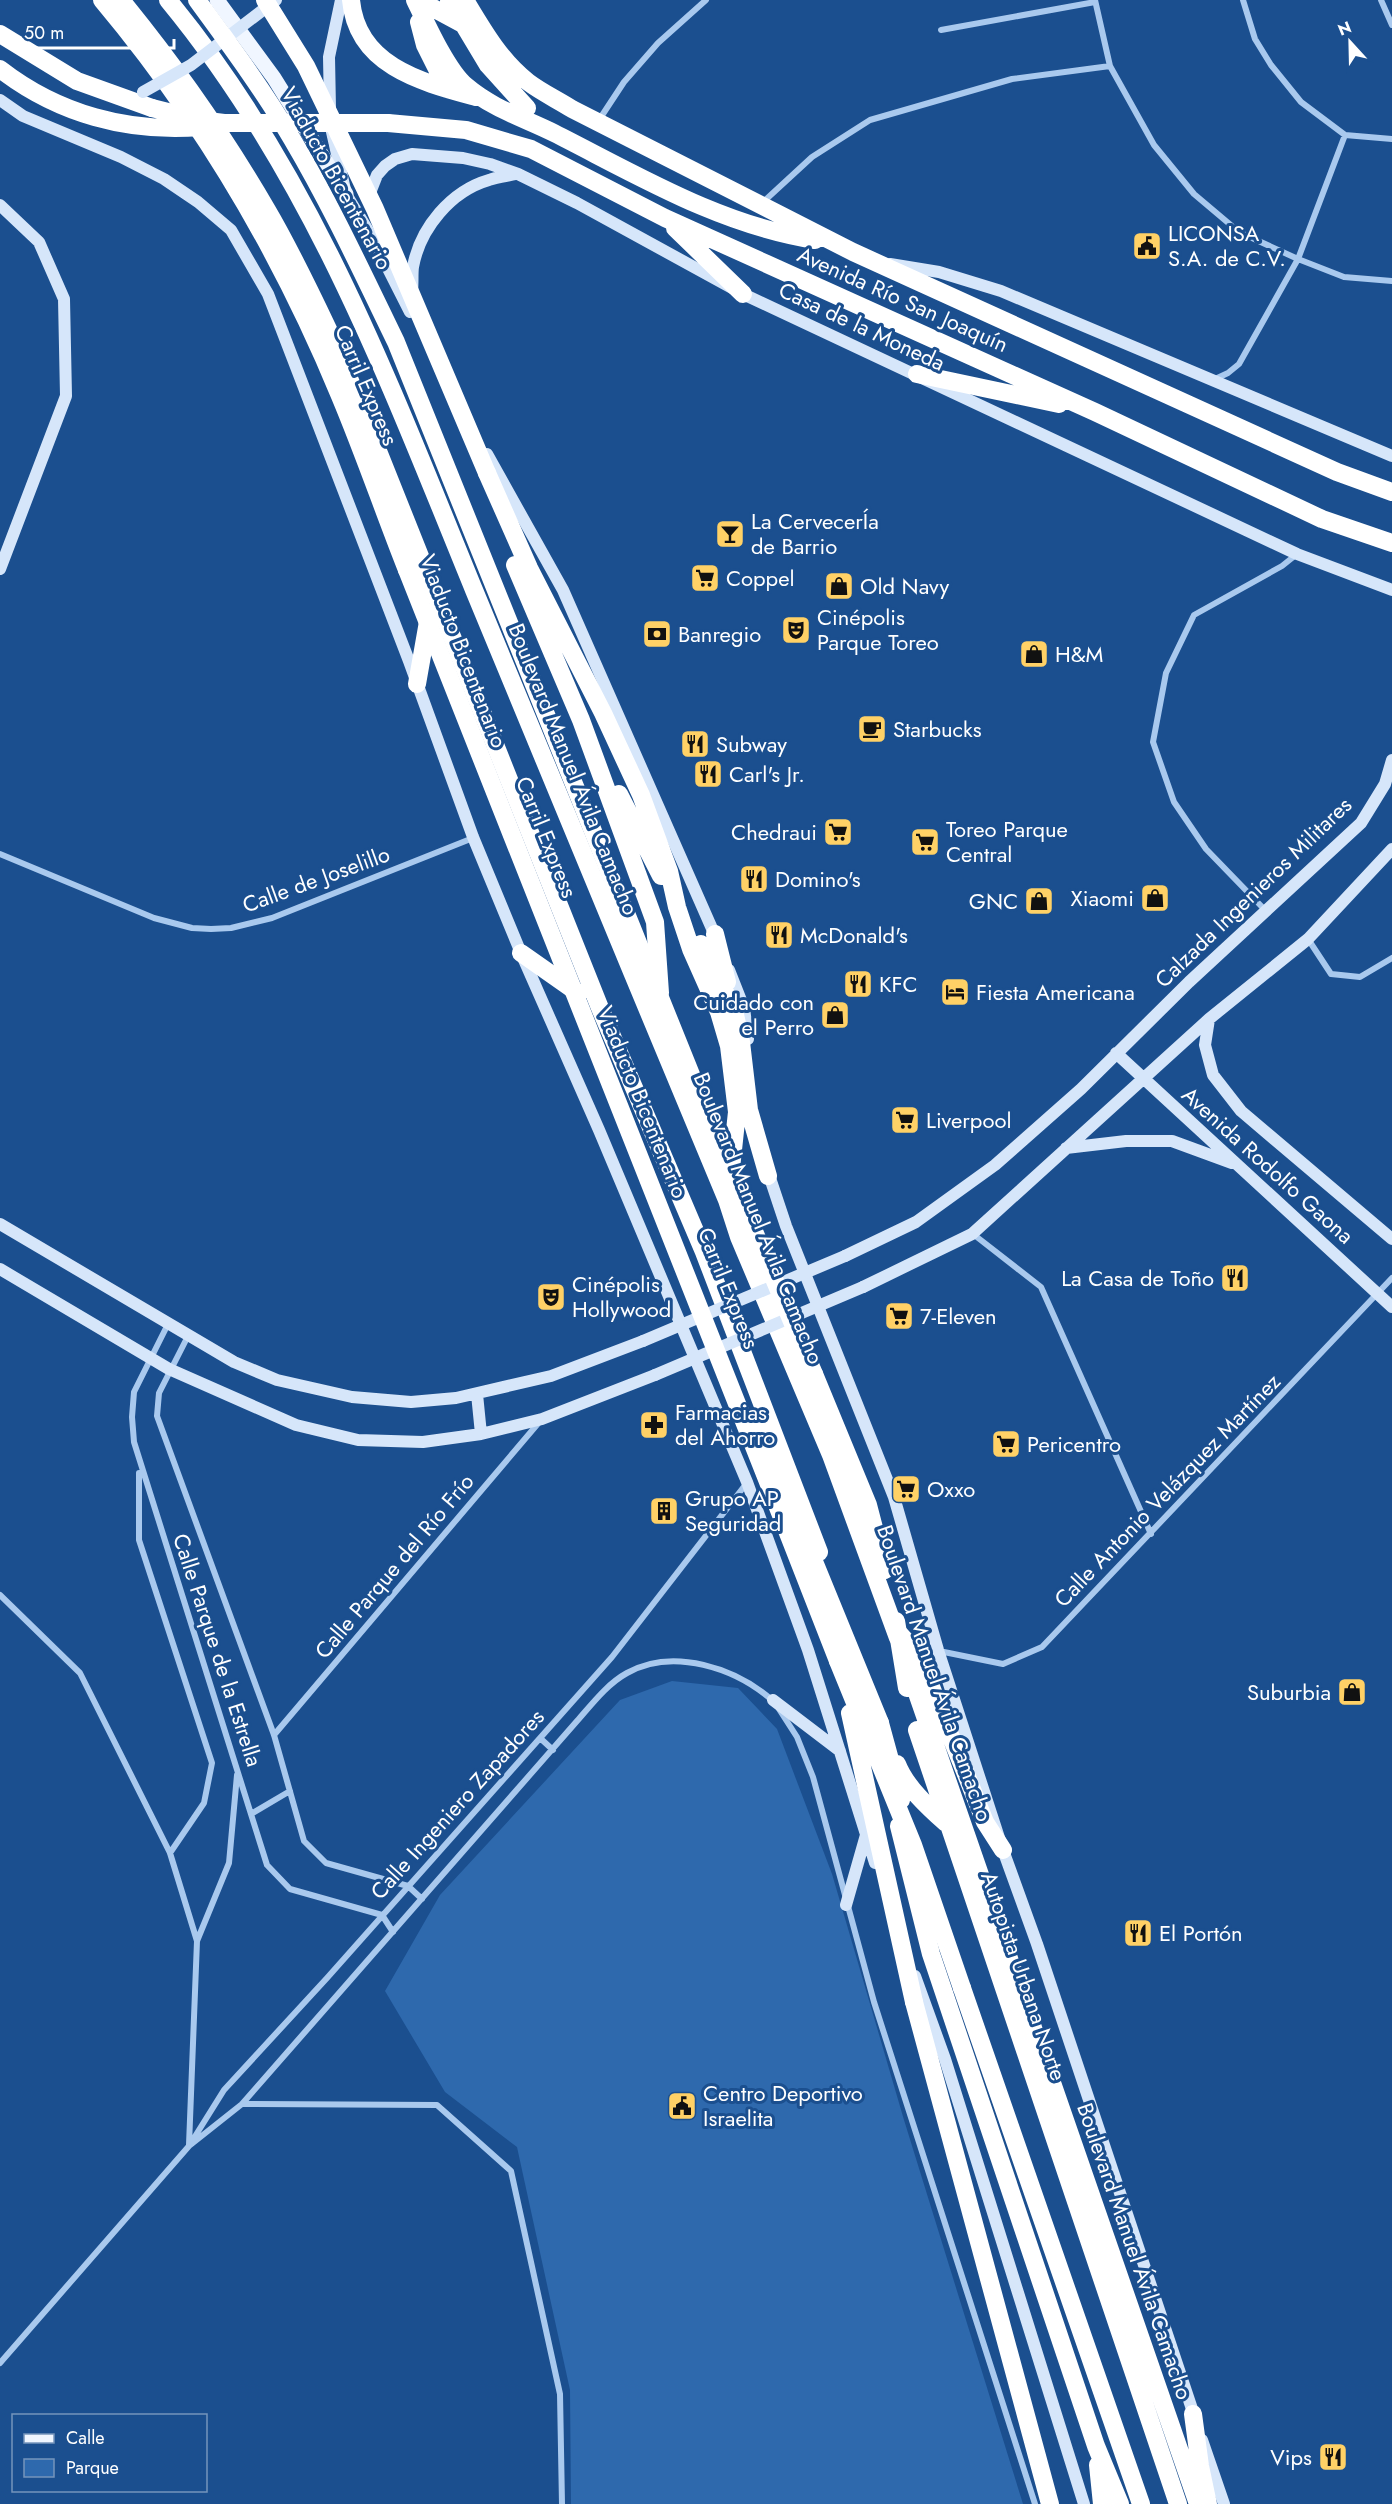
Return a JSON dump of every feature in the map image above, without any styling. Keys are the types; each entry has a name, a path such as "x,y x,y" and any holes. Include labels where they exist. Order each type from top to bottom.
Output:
{"highway":[{"name":"Viaducto Bicentenario","path":"102,0 165,83 224,169 280,268 340,395 432,638 838,1661"},
{"name":"Carril Express","path":"111,0 223,153 270,231 330,354 596,1023 900,1772 927,1806 948,1824"},
{"path":"120,0 196,98 233,153 296,264 337,348 600,1008 704,1252 827,1573 860,1667 931,1954 1096,2446 1120,2504"},
{"name":"Boulevard Manuel Ávila Camacho","path":"168,0 225,76 274,150 355,303 727,1200 739,1237 831,1455 895,1629 1198,2504"},
{"name":"Viaducto Bicentenario","path":"197,0 265,95 292,139 358,263 396,342 848,1458"},
{"path":"265,0 306,66 375,209 529,568 679,868 704,953 734,1010"},
{"path":"351,0 360,33 375,54 396,69 447,89 483,99"},
{"path":"449,0 488,65 527,108"},
{"name":"Avenida Río San Joaquín","path":"465,0 495,48 518,73 572,109 875,262 1337,472 1392,492"},
{"path":"419,2 420,28 425,45 447,89"},
{"path":"419,2 463,24"},
{"path":"419,2 454,72 466,86 483,99 697,206 753,226 796,237 833,242"},
{"path":"419,2 468,74 489,90 705,196 753,226"},
{"path":"0,34 76,81 124,99 148,100 200,120 224,123"},
{"path":"0,69 20,85 40,96 105,122 149,128 224,123"},
{"name":"Avenida Río San Joaquín","path":"224,123 388,123 466,130 520,145 665,218 1095,412 1322,519 1392,543"},
{"path":"665,218 743,294"},
{"path":"422,334 477,473 581,720 656,922 663,1046"},
{"path":"917,374 1095,412"},
{"path":"417,684 434,591"},
{"path":"581,720 676,907 701,975 719,1012 729,1046 737,1112 727,1200"},
{"path":"641,795 669,871 676,907"},
{"path":"715,934 741,1042 748,1110 768,1176"},
{"path":"520,953 600,1008"},
{"name":"Autopista Urbana Norte","path":"848,1458 868,1505 882,1556 917,1731 1178,2504"},
{"path":"895,1629 918,1654 985,1822 1003,1850"},
{"path":"838,1661 913,1845 1141,2504"},
{"path":"838,1661 914,2002 1050,2504"},
{"name":"Carril Express","path":"880,1723 913,1845"},
{"path":"1193,2414 1208,2504"},
{"path":"1096,2446 1102,2504"}],"main road":[{"name":"Boulevard Manuel Ávila Camacho","path":"217,0 274,78 372,237 422,334 563,590 715,934 744,1008 768,1176 894,1497 939,1650 1003,1850 1224,2504"},
{"path":"148,100 276,0"},
{"path":"341,0 332,33 328,82 332,132 346,194"},
{"path":"0,100 23,116 121,157 164,179 198,202 231,230 268,294 473,837 520,953 613,1162 747,1482 808,1650 866,1834 945,2059 1060,2434 1084,2504"},
{"name":"Casa de la Moneda","path":"372,237 367,214 370,188 377,175 395,159 412,154 452,157 489,164 518,174 577,203 743,294 1297,554 1392,590"},
{"path":"412,315 413,266 425,233 438,214 469,188 489,179 518,174"},
{"path":"0,205 39,242 64,299 66,396 0,569"},
{"path":"875,262 939,272 970,280 1392,456"},
{"name":"Calzada Ingenieros Militares","path":"0,1224 234,1362 277,1380 352,1397 411,1402 477,1394 551,1376 643,1341 846,1256 916,1222 995,1165 1081,1089 1265,910 1361,823 1385,783 1392,760"},
{"path":"0,1269 169,1369 296,1425 358,1440 423,1442 481,1434 542,1419 655,1375 863,1287 972,1234 1209,1019 1308,939 1392,849"},
{"name":"Avenida Rodolfo Gaona","path":"1209,1019 1205,1045 1213,1075 1241,1111 1392,1239"},
{"name":"Avenida Rodolfo Gaona","path":"1116,1053 1392,1307"},
{"path":"1066,1148 1126,1141 1172,1141 1237,1165"},
{"path":"477,1394 481,1434"},
{"path":"773,1700 840,1751"},
{"path":"846,1905 866,1834"}],"street":[{"path":"598,121 624,82 658,43 706,0"},
{"path":"1243,0 1255,39 1271,65 1301,102 1345,135 1392,139"},
{"path":"1381,0 1392,25"},
{"path":"940,30 1095,1 1110,66 1154,145 1194,194 1239,232 1298,259 1344,277 1392,281"},
{"path":"760,205 812,157 870,120 1012,79 1110,66"},
{"path":"1213,380 1228,373 1239,364 1298,259 1345,135"},
{"path":"1265,910 1206,849 1174,802 1153,742 1166,673 1194,615 1281,566 1297,554"},
{"name":"Calle de Joselillo","path":"0,854 154,918 192,928 211,929 231,928 272,918 473,837"},
{"path":"1308,939 1331,974 1360,977 1392,958"},
{"path":"972,1234 1041,1287 1151,1534"},
{"name":"Calle Antonio Velázquez Martínez","path":"939,1650 1003,1664 1042,1647 1392,1278"},
{"name":"Calle Parque de la Estrella","path":"168,1324 134,1392 132,1416 134,1442 139,1466 267,1865 290,1890 382,1916"},
{"name":"Calle Parque de la Estrella","path":"188,1336 169,1369 159,1393 157,1416 274,1735 304,1842 326,1863 408,1886 422,1899"},
{"name":"Calle Parque del Río Frío","path":"274,1735 542,1419"},
{"path":"139,1466 139,1540 212,1763 204,1803 170,1853"},
{"name":"Calle Ingeniero Zapadores","path":"0,2363 189,2145 224,2090 612,1658 747,1482"},
{"path":"0,1595 80,1673 170,1853 196,1941 189,2145"},
{"name":"Calle Ingeniero Zapadores","path":"189,2145 242,2104 602,1693 629,1672 668,1662 685,1662 717,1668 745,1680 773,1700"},
{"path":"773,1700 786,1718 806,1757 846,1905 904,2097 1035,2504"},
{"path":"540,1738 553,1750"},
{"path":"196,1941 229,1863 238,1770"},
{"path":"251,1814 290,1791"},
{"path":"382,1916 393,1932"},
{"path":"242,2104 437,2105 511,2171 560,2394 562,2504"}],"green space":[{"name":"Centro Deportivo Israelita","path":"672,1681 738,1688 777,1729 832,1874 904,2120 1023,2504 571,2504 570,2390 517,2147 445,2092 385,1991 440,1895 620,1700"}],"place":[{"name":"LICONSA S.A. de C.V.","path":"1147,246"},
{"name":"La CervecerÍa de Barrio","path":"730,534"},
{"name":"Coppel","path":"705,578"},
{"name":"Old Navy","path":"839,586"},
{"name":"Cinépolis Parque Toreo","path":"796,630"},
{"name":"Banregio","path":"657,634"},
{"name":"H&M","path":"1034,654"},
{"name":"Starbucks","path":"872,729"},
{"name":"Subway","path":"695,744"},
{"name":"Carl's Jr.","path":"708,774"},
{"name":"Chedraui","path":"838,832"},
{"name":"Toreo Parque Central","path":"925,842"},
{"name":"Domino's","path":"754,879"},
{"name":"Xiaomi","path":"1155,898"},
{"name":"GNC","path":"1039,901"},
{"name":"McDonald's","path":"779,935"},
{"name":"KFC","path":"858,984"},
{"name":"Fiesta Americana","path":"955,992"},
{"name":"Cuidado con el Perro","path":"835,1015"},
{"name":"Liverpool","path":"905,1120"},
{"name":"La Casa de Toño","path":"1235,1278"},
{"name":"Cinépolis Hollywood","path":"551,1297"},
{"name":"7-Eleven","path":"899,1316"},
{"name":"Farmacias del Ahorro","path":"654,1425"},
{"name":"Pericentro","path":"1006,1444"},
{"name":"Oxxo","path":"906,1489"},
{"name":"Grupo AP Seguridad","path":"664,1511"},
{"name":"Suburbia","path":"1352,1692"},
{"name":"El Portón","path":"1138,1933"},
{"name":"Centro Deportivo Israelita","path":"682,2106"},
{"name":"Vips","path":"1333,2457"}]}
